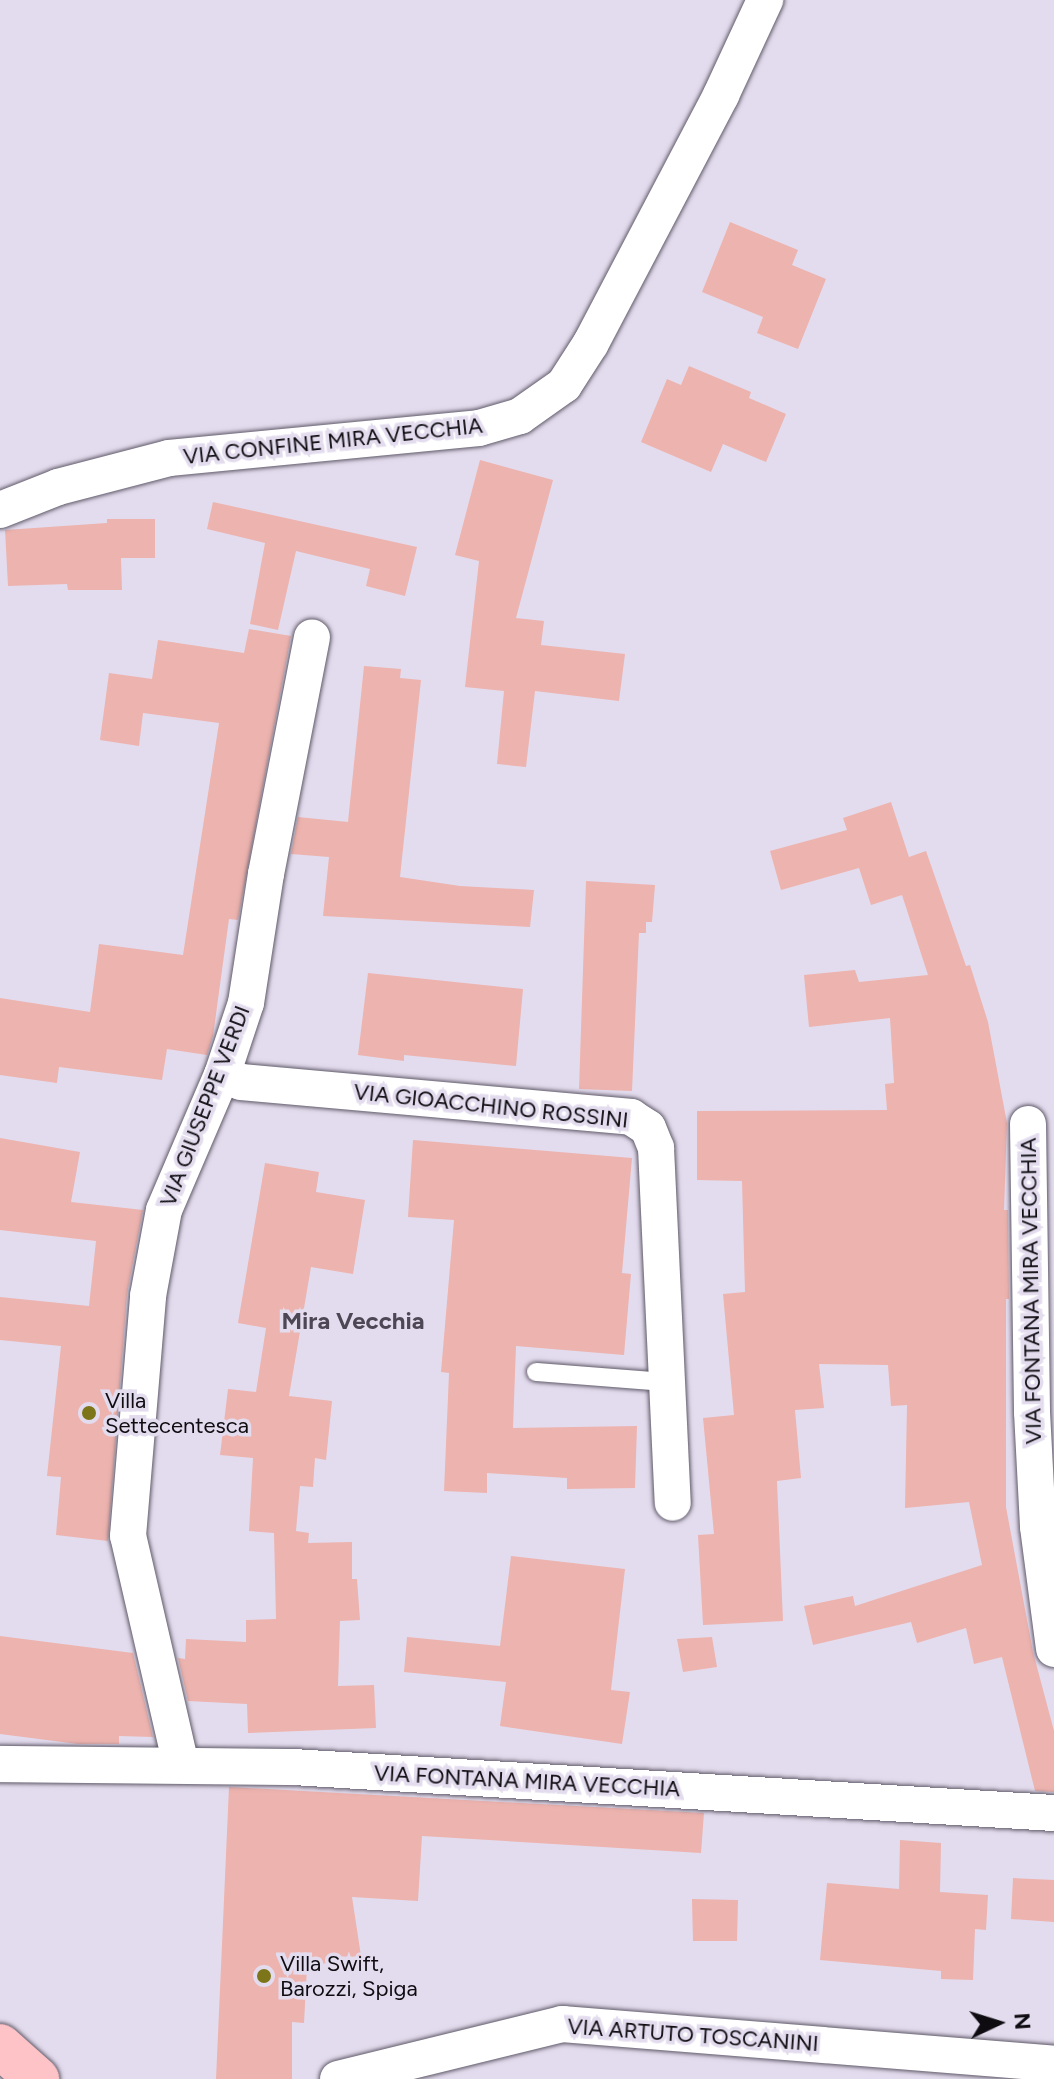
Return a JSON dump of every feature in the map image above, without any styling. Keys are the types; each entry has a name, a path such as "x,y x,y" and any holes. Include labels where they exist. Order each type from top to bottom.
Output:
{"main road":[{"path":"0,2046 37,2079"}],"street":[{"name":"VIA CONFINE MIRA VECCHIA","path":"0,510 58,487 169,458 479,428 520,416 564,385 591,343 721,95 765,0"},
{"name":"VIA GIUSEPPE VERDI","path":"181,1765 136,1584 128,1536 148,1296 164,1210 222,1075 246,1003 266,874 312,637"},
{"name":"VIA GIOACCHINO ROSSINI","path":"222,1075 241,1082 631,1117 648,1128 656,1148 673,1503"},
{"name":"VIA FONTANA MIRA VECCHIA","path":"1028,1124 1032,1412 1038,1527 1054,1649"},
{"name":"VIA FONTANA MIRA VECCHIA","path":"0,1764 293,1767 1054,1813"},
{"name":"VIA ARTUTO TOSCANINI","path":"338,2079 562,2024 1054,2064"}],"lane":[{"path":"536,1372 666,1382"}],"building":[{"path":"730,222 798,250 792,265 826,279 798,349 757,333 763,317 702,292"},
{"path":"689,366 751,392 749,398 786,414 766,462 723,444 711,472 641,442 667,379 681,385"},
{"path":"480,460 553,480 516,618 544,621 541,645 625,654 619,701 535,691 526,767 497,764 504,691 465,687 479,561 455,555"},
{"path":"213,502 417,547 405,596 366,586 370,569 296,551 278,630 250,624 265,543 207,529"},
{"path":"107,519 155,519 155,558 121,558 122,590 68,590 67,584 8,586 5,530 107,523"},
{"path":"249,629 291,636 238,920 229,919 213,1036 207,1055 167,1049 162,1080 59,1067 57,1083 0,1075 0,998 90,1012 99,944 183,955 219,723 143,713 139,746 100,740 109,673 152,679 158,640 244,653"},
{"path":"364,666 401,669 400,678 421,680 400,877 460,886 534,890 530,927 323,916 329,857 291,854 298,817 348,822"},
{"path":"891,802 909,857 926,851 966,966 970,965 988,1022 1007,1123 1004,1210 1008,1210 1009,1299 1006,1299 1006,1507 1033,1652 1054,1731 1054,1792 1035,1791 1002,1657 974,1664 966,1628 917,1643 911,1622 813,1645 804,1606 853,1596 855,1606 982,1565 969,1502 905,1508 907,1405 891,1406 888,1365 819,1364 824,1408 795,1410 801,1478 777,1481 783,1621 703,1625 698,1535 714,1534 703,1418 734,1415 723,1294 745,1292 742,1181 697,1180 697,1111 887,1110 885,1084 894,1083 890,1018 809,1027 804,975 855,970 859,982 928,975 902,895 871,905 859,868 781,890 770,851 847,830 843,818"},
{"path":"586,881 655,885 652,922 646,922 646,933 639,933 632,1091 579,1089"},
{"path":"368,973 523,989 516,1066 404,1055 404,1061 358,1055"},
{"path":"0,1138 80,1152 71,1202 143,1210 127,1294 108,1541 56,1535 61,1477 47,1476 61,1346 0,1340 0,1297 89,1306 96,1241 0,1230"},
{"path":"413,1140 632,1158 622,1273 631,1274 624,1355 516,1346 513,1428 637,1426 635,1488 567,1489 567,1478 487,1473 487,1493 444,1491 449,1373 441,1372 454,1220 408,1217"},
{"path":"265,1163 319,1172 316,1192 365,1200 353,1274 311,1267 289,1396 332,1401 326,1460 315,1458 313,1487 300,1486 296,1531 309,1533 308,1543 352,1542 352,1579 357,1579 360,1620 340,1621 338,1686 374,1685 376,1728 248,1733 247,1704 188,1701 178,1658 185,1659 186,1639 246,1642 246,1620 276,1619 274,1533 249,1531 253,1458 220,1455 228,1389 256,1392 266,1328 238,1323"},
{"path":"511,1556 625,1569 611,1690 630,1692 622,1744 500,1726 506,1682 404,1672 407,1637 500,1646"},
{"path":"0,1636 133,1653 153,1737 119,1736 119,1744 78,1744 0,1734"},
{"path":"712,1637 717,1667 683,1672 677,1639"},
{"path":"229,1787 704,1813 701,1853 422,1836 418,1901 352,1897 361,1956 307,1967 304,2023 292,2022 292,2079 216,2079"},
{"path":"900,1840 941,1843 940,1892 988,1895 986,1930 975,1929 973,1980 941,1979 941,1971 820,1960 827,1883 899,1889"},
{"path":"1013,1878 1054,1880 1054,1922 1011,1919"},
{"path":"692,1899 738,1900 737,1941 693,1941"}],"place":[{"name":"Villa Settecentesca","path":"89,1413"},
{"name":"Villa Swift, Barozzi, Spiga","path":"264,1976"}],"district":[{"name":"Mira Vecchia","path":"353,1321"}]}
